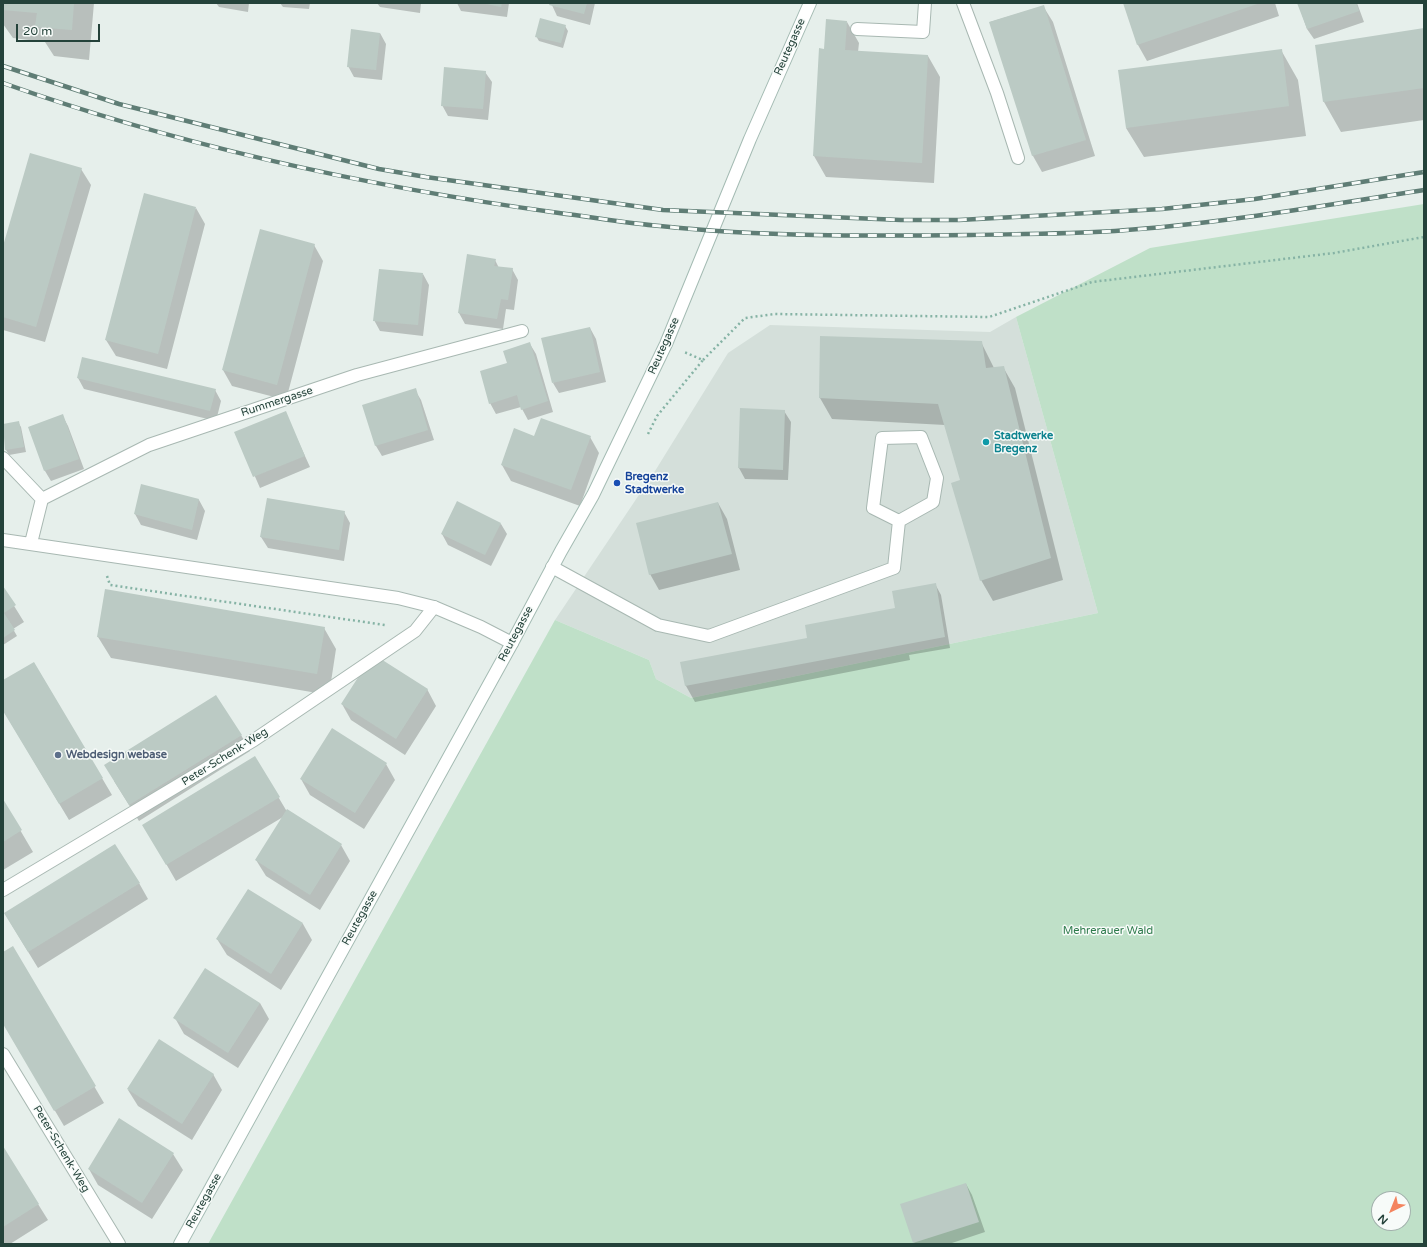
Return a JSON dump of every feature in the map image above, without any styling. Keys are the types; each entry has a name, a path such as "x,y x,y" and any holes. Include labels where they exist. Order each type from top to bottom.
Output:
{"street":[{"name":"Reutegasse","path":"180,1244 593,495 666,344 750,139 810,3"},
{"path":"857,30 923,32 925,3"},
{"path":"963,3 1018,158"},
{"name":"Rummergasse","path":"42,499 149,445 357,375 522,331"},
{"path":"921,437 937,478 932,502 899,521 873,508 882,438 921,437"},
{"path":"3,458 42,499 31,543"},
{"path":"552,567 658,625 709,636 894,568 899,521"},
{"path":"3,540 100,553 398,598 434,607 481,627 512,643"},
{"name":"Peter-Schenk-Weg","path":"3,890 254,740 416,631 434,607"},
{"name":"Peter-Schenk-Weg","path":"3,1054 119,1244"}],"path":[{"path":"703,360 745,318 775,314 989,317 1092,282 1334,253 1424,237"},
{"path":"100,553 110,584 390,625 416,631"}],"shaded area":[{"path":"1016,317 1098,613 691,698 656,679 649,660 555,620 655,471 728,353 770,325 990,332"}],"green space":[{"name":"Mehrerauer Wald","path":"1424,204 1424,1244 208,1244 555,620 649,660 656,679 691,698 1098,613 1016,317 1150,248"}],"building":[{"path":"3,3 74,3 72,30 35,27 37,13 3,10"},
{"path":"482,3 502,3 501,7"},
{"path":"550,3 587,3 584,14 549,5"},
{"path":"1123,3 1260,3 1137,45"},
{"path":"1297,3 1356,3 1359,11 1307,29"},
{"path":"1044,5 1086,140 1032,156 989,22"},
{"path":"540,18 566,25 561,43 535,37"},
{"path":"826,19 847,21 845,50 928,55 922,163 813,156 819,48 824,49"},
{"path":"1424,28 1424,88 1323,102 1315,45"},
{"path":"351,29 380,33 376,70 347,67"},
{"path":"1282,49 1289,106 1126,128 1118,70"},
{"path":"444,67 486,71 483,109 441,106"},
{"path":"30,153 82,168 36,327 3,317 3,246"},
{"path":"144,193 196,207 158,354 105,340"},
{"path":"260,229 315,244 277,385 222,370"},
{"path":"467,254 496,259 494,266 513,268 508,300 501,299 497,319 458,313"},
{"path":"379,269 423,273 418,325 373,321"},
{"path":"590,327 600,372 552,383 541,338"},
{"name":"Stadtwerke Bregenz","path":"820,336 982,341 986,368 1004,366 1051,558 980,581 951,483 960,480 938,404 819,398"},
{"path":"530,342 548,401 521,410 517,395 489,404 480,371 507,363 503,351"},
{"path":"82,357 216,389 210,411 77,378"},
{"path":"416,388 428,430 375,446 362,405"},
{"path":"740,408 785,410 783,470 738,468"},
{"path":"286,411 305,456 253,477 234,432"},
{"path":"63,414 79,459 44,471 28,427"},
{"path":"541,418 591,436 571,490 501,465 514,428 534,436"},
{"path":"19,421 24,447 5,450 3,424"},
{"path":"141,484 199,499 192,530 134,514"},
{"path":"267,498 345,511 339,550 260,537"},
{"path":"457,501 501,523 485,555 441,534"},
{"path":"718,502 732,554 649,575 636,523"},
{"path":"936,583 945,637 685,686 680,662 807,638 805,625 895,608 892,591"},
{"path":"3,586 16,605 4,613 15,630 3,638"},
{"path":"105,589 325,627 317,674 97,637"},
{"path":"373,654 428,689 396,739 341,704"},
{"path":"34,662 103,778 59,804 3,711 3,680"},
{"path":"216,695 242,735 129,805 104,765"},
{"path":"332,728 387,763 355,813 300,779"},
{"path":"255,756 280,797 166,865 142,825"},
{"path":"3,799 22,830 3,842"},
{"path":"287,809 342,844 310,895 255,860"},
{"path":"115,844 140,883 28,952 4,913"},
{"path":"248,889 303,923 271,974 216,939"},
{"path":"13,946 96,1086 54,1111 3,1024 3,952"},
{"path":"205,968 260,1003 228,1053 173,1018"},
{"path":"159,1039 214,1074 182,1124 127,1089"},
{"path":"119,1118 174,1153 142,1203 88,1169"},
{"path":"3,1146 39,1204 3,1227"},
{"path":"966,1183 979,1222 913,1243 900,1204"}],"railway":[{"path":"3,66 119,104 379,169 426,177 663,210 901,220 959,220 1162,209 1255,199 1424,172"},
{"path":"3,83 139,127 278,162 347,177 488,203 699,230 776,234 854,235 971,235 1097,232 1193,224 1424,190"}],"place":[{"name":"Stadtwerke Bregenz","path":"986,442"},
{"name":"Bregenz Stadtwerke","path":"617,483"},
{"name":"Webdesign webase","path":"58,755"}]}
